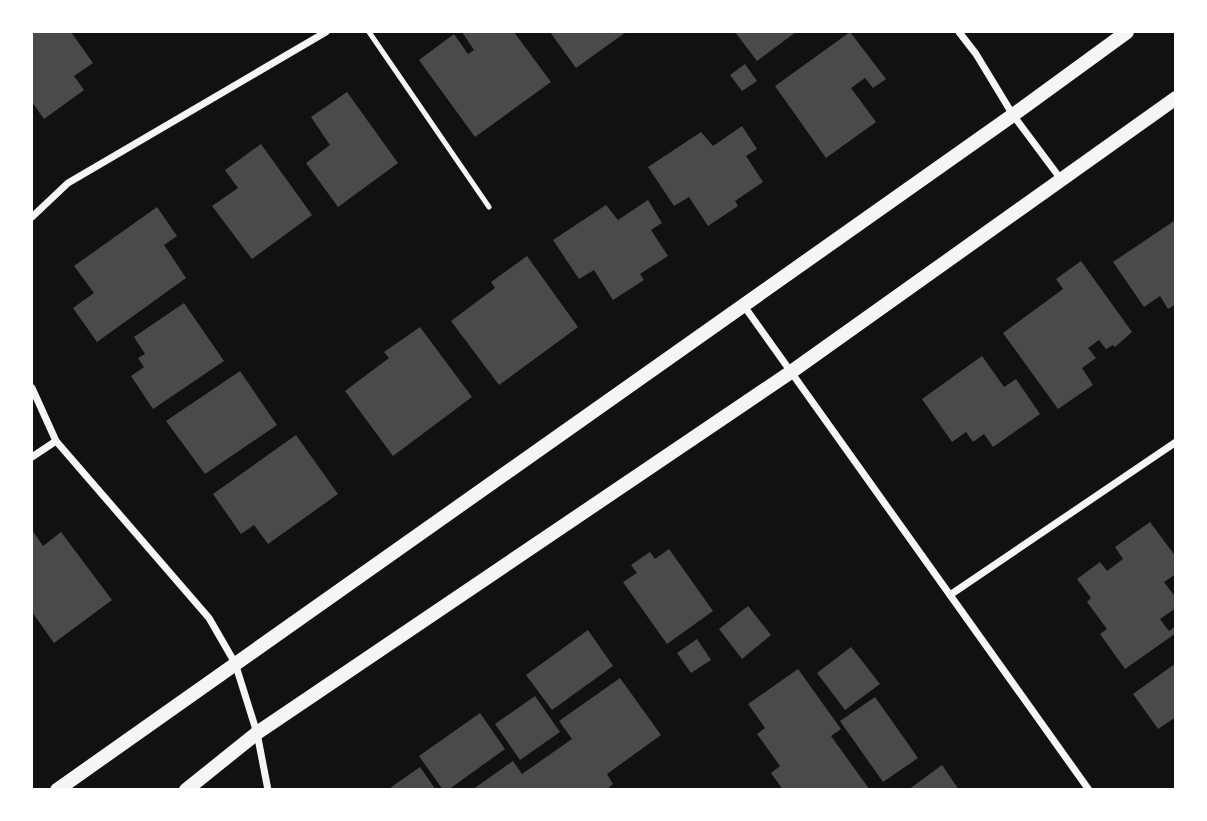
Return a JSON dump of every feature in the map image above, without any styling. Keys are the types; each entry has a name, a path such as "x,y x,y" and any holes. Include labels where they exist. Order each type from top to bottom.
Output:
{"main road":[{"path":"57,789 1127,32"},
{"path":"186,789 257,733 791,372 1175,98"}],"street":[{"path":"32,217 68,183 326,32"},
{"path":"959,32 1013,115 1060,178"},
{"path":"743,305 1089,789"},
{"path":"32,388 56,441 209,618 235,663 257,733 268,789"},
{"path":"32,457 56,441"},
{"path":"950,595 1175,442"}],"lane":[{"path":"369,32 489,207"}],"building":[{"path":"32,32 71,32 93,63 74,76 84,90 44,119 32,102"},
{"path":"462,32 514,32 551,82 475,137 419,60 454,34 468,54 474,50"},
{"path":"550,32 626,32 576,68"},
{"path":"735,32 796,32 757,61"},
{"path":"850,32 886,79 873,88 865,78 851,88 876,122 826,158 775,86"},
{"path":"745,64 757,81 742,91 730,75"},
{"path":"347,92 398,163 338,207 306,163 330,145 311,117"},
{"path":"742,126 757,149 746,156 763,182 735,201 738,206 708,226 689,197 674,206 648,167 701,132 713,146"},
{"path":"261,144 312,215 252,259 212,206 238,188 225,170"},
{"path":"648,200 662,223 651,230 668,256 640,274 644,280 613,300 594,270 579,279 553,240 606,205 618,220"},
{"path":"157,207 177,236 164,245 186,278 97,342 73,308 94,293 74,266"},
{"path":"1174,221 1176,304 1168,309 1160,296 1144,307 1113,262"},
{"path":"527,256 578,327 499,385 451,321 495,288 491,282"},
{"path":"1081,261 1132,332 1115,347 1113,345 1106,349 1099,340 1088,348 1096,358 1082,368 1093,385 1058,409 1003,333 1063,289 1056,279"},
{"path":"184,303 224,361 153,409 131,376 144,367 138,358 145,354 134,337"},
{"path":"420,327 472,397 393,456 345,391 389,358 384,352"},
{"path":"982,356 1004,387 1016,379 1040,414 993,447 984,434 973,442 966,432 952,442 922,399"},
{"path":"240,371 277,425 205,474 166,421"},
{"path":"296,435 338,494 268,544 254,525 241,534 213,494"},
{"path":"1150,522 1176,557 1176,574 1164,582 1176,598 1176,608 1160,619 1169,631 1176,626 1176,633 1125,669 1100,634 1107,629 1087,602 1091,598 1077,579 1100,562 1107,571 1123,559 1115,547"},
{"path":"32,530 43,546 61,532 112,600 54,643 32,612"},
{"path":"669,549 713,611 667,644 623,582 637,573 631,565 650,552 655,559"},
{"path":"748,606 771,635 742,659 719,629"},
{"path":"588,630 613,666 552,710 526,675"},
{"path":"697,639 711,660 691,673 677,653"},
{"path":"851,647 880,684 845,710 817,673"},
{"path":"1176,663 1176,717 1158,729 1133,694"},
{"path":"798,669 841,729 831,736 870,790 783,790 771,773 780,766 757,734 765,728 748,704"},
{"path":"620,678 661,735 607,774 613,784 606,790 472,790 513,761 522,774 572,739 559,721"},
{"path":"535,696 560,732 520,760 495,724"},
{"path":"875,697 918,758 883,782 840,721"},
{"path":"480,713 505,749 448,790 443,790 419,756"},
{"path":"942,765 959,790 908,790"},
{"path":"420,767 436,790 387,790"}]}
